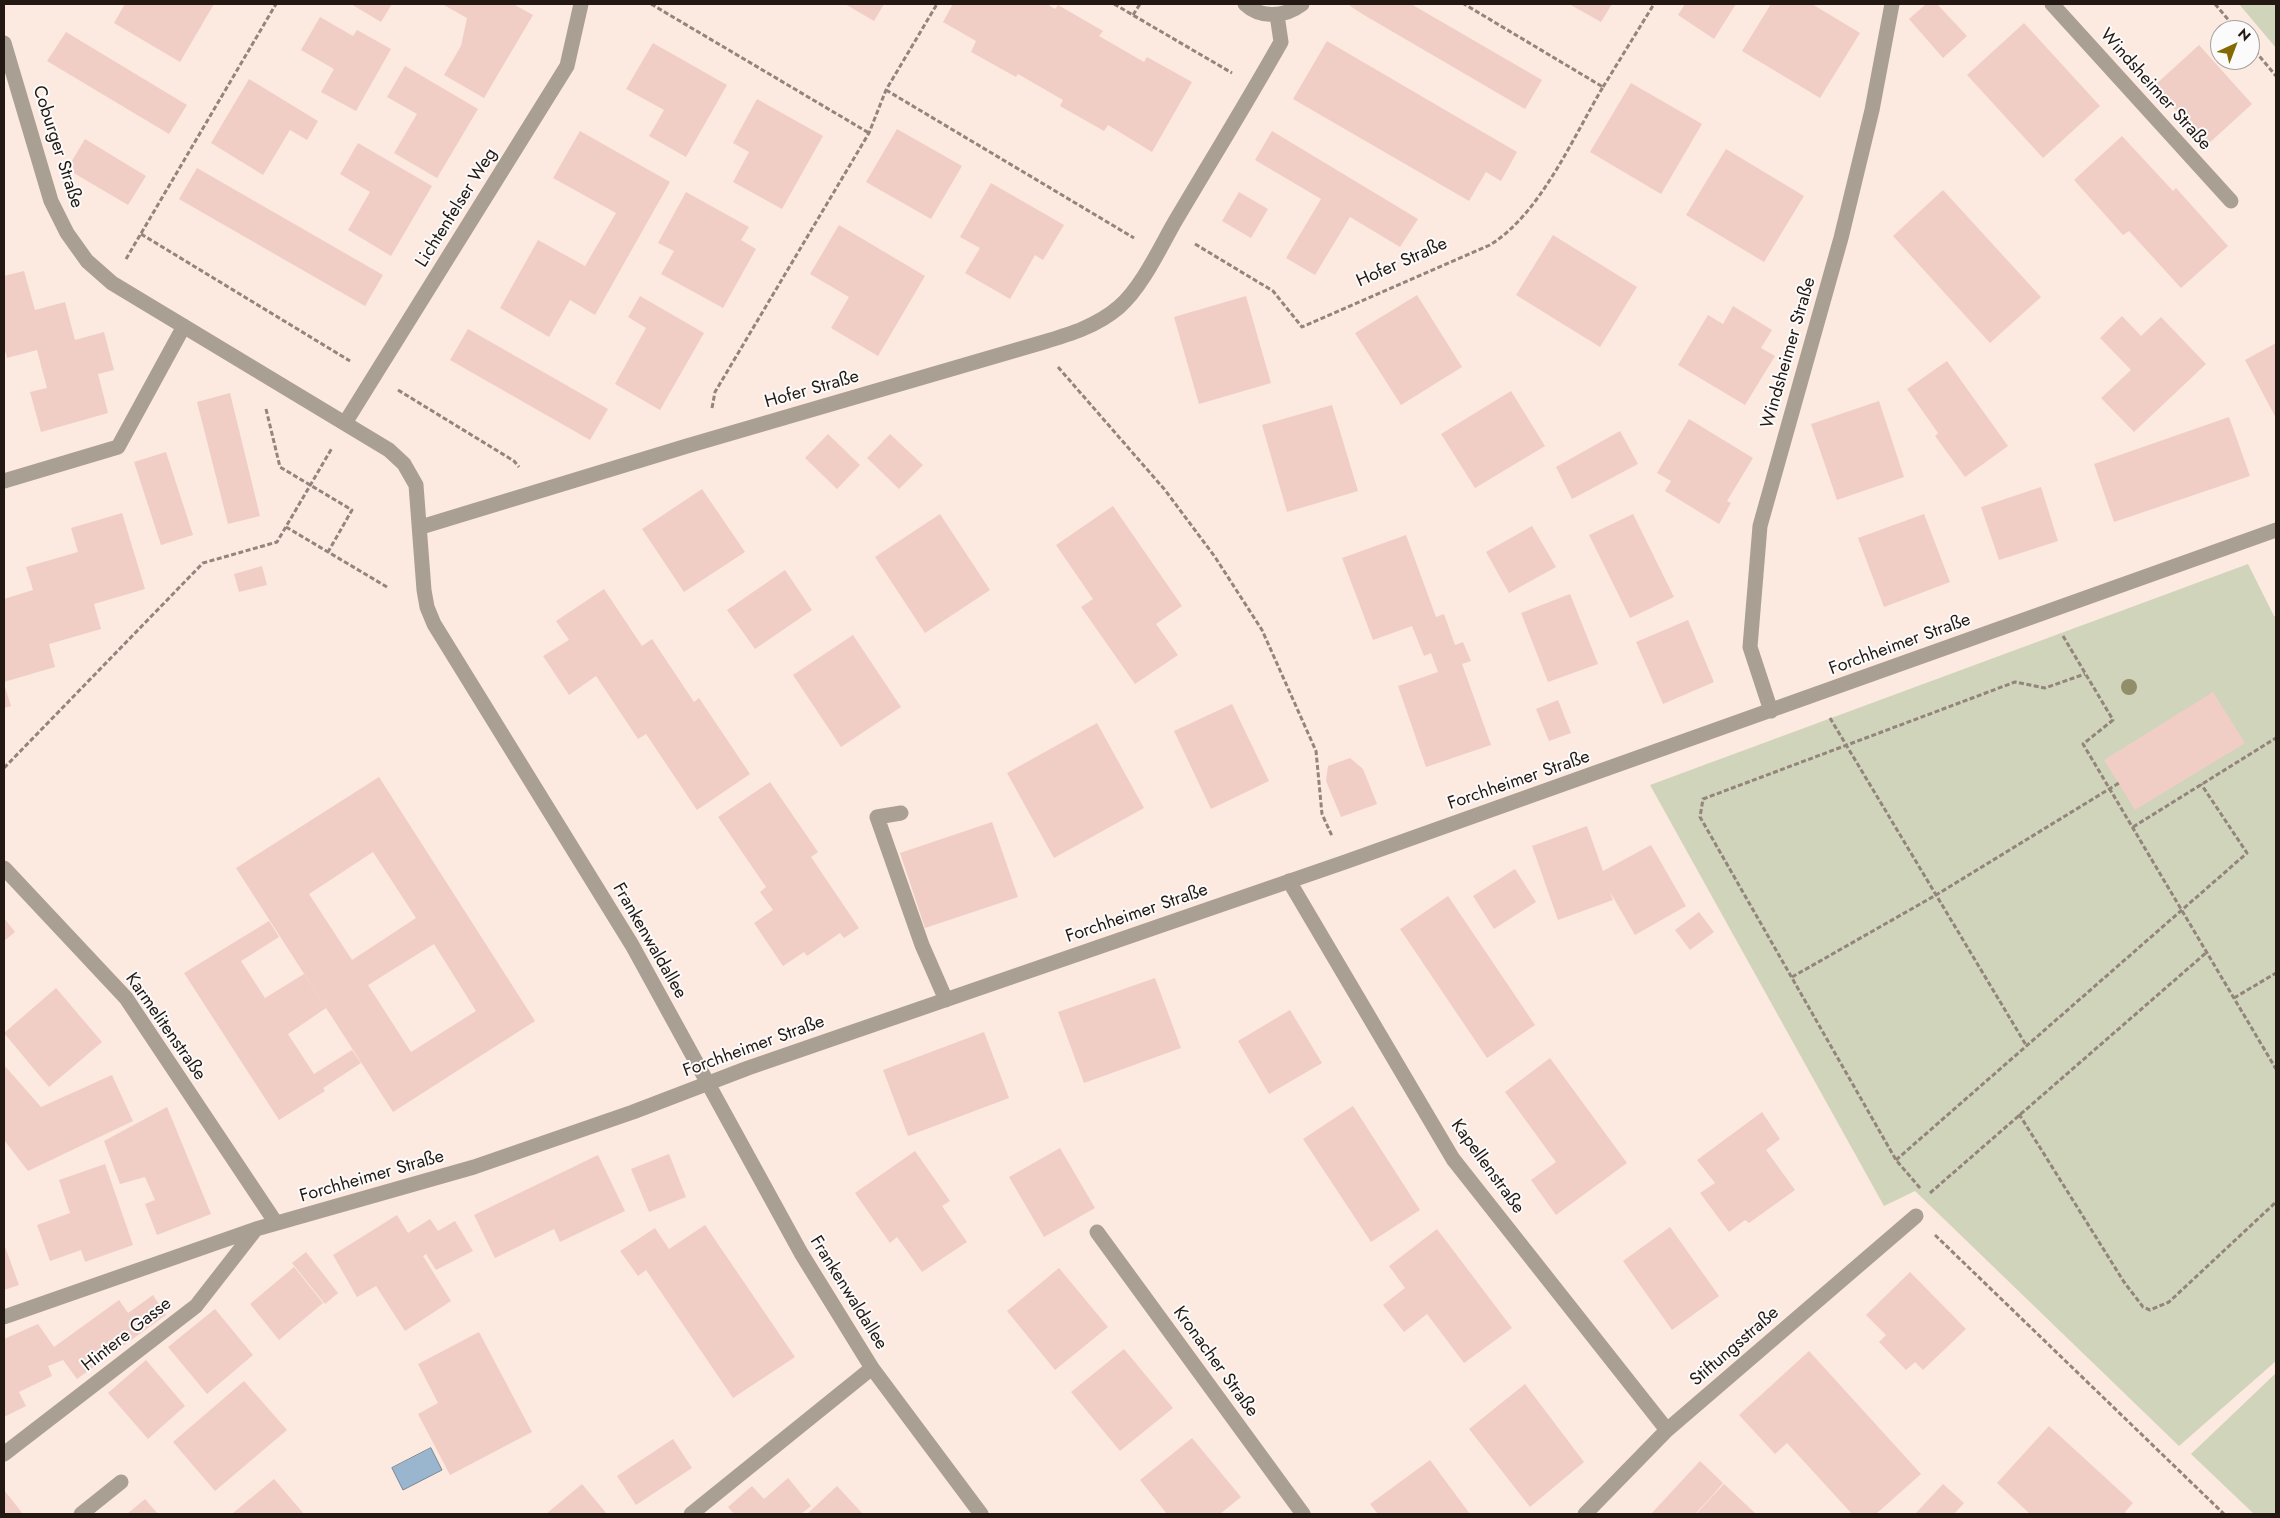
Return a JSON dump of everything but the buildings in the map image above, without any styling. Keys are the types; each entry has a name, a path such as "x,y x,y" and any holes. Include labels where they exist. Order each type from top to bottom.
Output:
{"street":[{"name":"Lichtenfelser Weg","path":"345,423 567,66 581,4"},
{"path":"1245,4 1262,14 1277,15 1288,12 1302,4"},
{"name":"Windsheimer Straße","path":"1771,712 1750,646 1760,526 1841,238 1872,110 1892,4"},
{"name":"Windsheimer Straße","path":"2052,4 2231,200"},
{"name":"Hofer Straße","path":"421,527 707,440 1038,344 1076,332 1104,319 1121,305 1131,293 1256,87 1281,42 1277,15"},
{"name":"Coburger Straße","path":"4,42 51,201 86,261 112,283 390,450 404,464 416,485 421,527"},
{"path":"4,481 118,447 184,326"},
{"name":"Frankenwaldallee","path":"421,527 424,590 427,606 434,624 632,944 801,1253 872,1368 981,1514"},
{"name":"Forchheimer Straße","path":"4,1317 256,1229 474,1167 708,1083 1771,712 2276,530"},
{"path":"901,813 877,818 922,945 946,1000"},
{"name":"Karmelitenstraße","path":"4,868 126,998 276,1223"},
{"name":"Kapellenstraße","path":"1290,881 1453,1159 1667,1430"},
{"name":"Stiftungsstraße","path":"1585,1514 1667,1430 1916,1216"},
{"name":"Hintere Gasse","path":"4,1454 196,1306 256,1229"},
{"name":"Kronacher Straße","path":"1097,1232 1303,1514"},
{"name":"Frankenwaldallee","path":"691,1514 872,1368"},
{"path":"81,1514 120,1482"}],"path":[{"path":"112,283 276,4"},
{"path":"651,4 869,133"},
{"path":"707,440 715,392 869,133 886,90 937,4"},
{"path":"1114,4 1256,87"},
{"path":"1133,15 1140,4"},
{"path":"1464,4 1603,87"},
{"name":"Hofer Straße","path":"1171,229 1273,291 1302,327 1490,245 1507,235 1534,205 1654,4"},
{"path":"2215,4 2229,20"},
{"path":"2260,57 2276,76"},
{"path":"886,90 1097,218 1158,251"},
{"path":"141,234 514,461 541,492"},
{"path":"1038,344 1166,490 1216,558 1262,630 1316,751 1322,814 1345,862"},
{"path":"278,383 265,405 280,467 352,510 328,552"},
{"path":"4,768 203,563 278,542 345,423"},
{"path":"286,527 387,587"},
{"path":"2048,612 2113,720 2083,744 2276,1069"},
{"path":"1921,1189 1896,1160 1700,817 1703,800 2015,682 2045,688 2085,674"},
{"path":"1830,718 2026,1045"},
{"path":"2133,827 2276,738"},
{"path":"1792,977 1936,895 2119,783"},
{"path":"1896,1160 2247,853 2201,784"},
{"path":"1927,1195 2207,952"},
{"path":"2234,998 2276,973"},
{"path":"2019,1114 2124,1282 2143,1307 2150,1310 2169,1302 2276,1202"},
{"path":"1916,1216 2224,1514"}],"green space":[{"path":"2239,4 2276,4 2276,48 2260,29 2260,20 2252,20"},
{"path":"2248,564 2274,616 2276,616 2276,1361 2179,1446 1915,1191 1884,1206 1650,785"},
{"path":"2276,1373 2276,1514 2254,1514 2191,1454"}],"water":[{"path":"431,1448 442,1470 403,1490 392,1468"}]}
